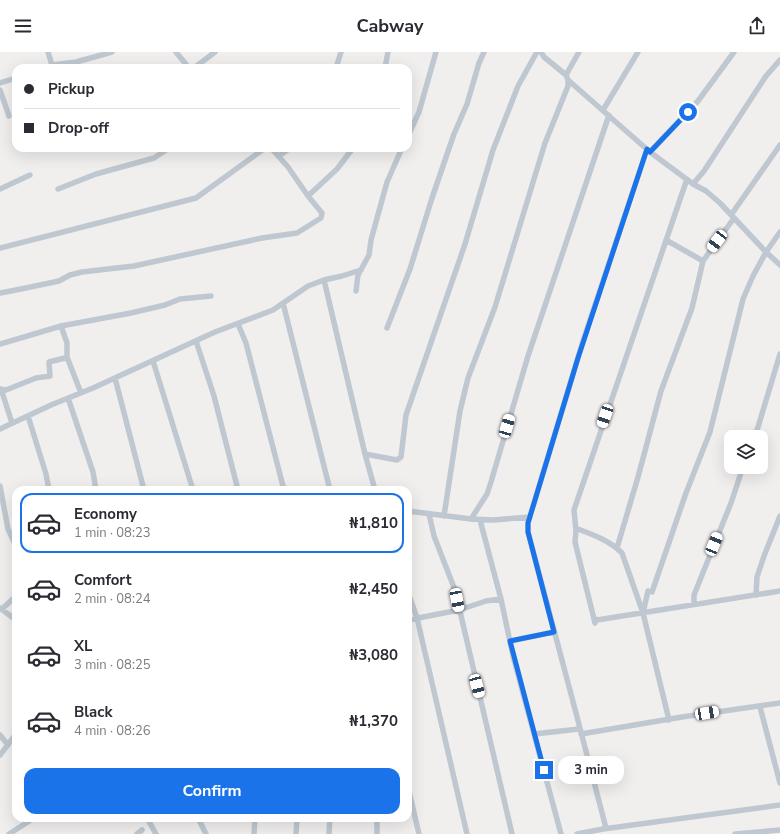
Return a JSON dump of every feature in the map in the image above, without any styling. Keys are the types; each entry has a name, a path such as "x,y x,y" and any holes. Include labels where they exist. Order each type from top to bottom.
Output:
{"street":[{"path":"48,52 49,64"},
{"path":"65,64 112,52"},
{"path":"176,52 186,64"},
{"path":"199,64 215,52"},
{"path":"337,64 341,52"},
{"path":"386,64 388,52"},
{"path":"412,126 418,112 436,52"},
{"path":"387,328 410,269 432,198 454,134 467,104 479,63 484,52"},
{"path":"365,454 396,460 401,456 406,415 465,244 493,150 518,86 537,52"},
{"path":"542,52 544,57 648,151 693,184 706,191 720,203 780,265"},
{"path":"444,516 460,411 468,378 495,307 545,143 568,86 567,77 579,52"},
{"path":"603,110 638,52"},
{"path":"606,828 528,532 530,517 580,352 648,151 698,101 734,52"},
{"path":"693,184 704,171 766,76 780,60"},
{"path":"0,83 12,79"},
{"path":"0,90 9,116"},
{"path":"471,519 487,494 528,356 609,115"},
{"path":"617,548 661,391 692,308 703,261 780,145"},
{"path":"58,189 96,174 154,158 163,152"},
{"path":"0,248 196,198 259,152"},
{"path":"0,292 60,281 70,275 82,272 134,266 262,238 297,233 322,216 322,213 275,152"},
{"path":"279,156 284,152"},
{"path":"308,196 337,169 350,152"},
{"path":"356,291 358,275 370,255 371,240 388,182 400,152"},
{"path":"0,190 30,175"},
{"path":"687,179 574,510 576,531 575,542 595,620 780,591"},
{"path":"643,613 711,427 743,299 766,252 780,232"},
{"path":"666,240 703,261"},
{"path":"0,430 12,423 196,341 273,310 308,286 361,270"},
{"path":"324,280 374,486"},
{"path":"0,344 61,326 131,313 164,305 180,299 211,296"},
{"path":"283,303 329,486"},
{"path":"238,324 246,343 283,486"},
{"path":"61,326 67,343 67,356 81,392"},
{"path":"196,341 214,396 237,486"},
{"path":"758,430 780,354"},
{"path":"12,423 0,389 6,390 36,378 48,376 50,374 49,362 65,358 67,356"},
{"path":"153,361 192,486"},
{"path":"115,378 143,486"},
{"path":"68,398 93,472 95,486"},
{"path":"28,416 48,486"},
{"path":"694,604 694,595 731,503 741,474"},
{"path":"0,486 8,529 12,538"},
{"path":"412,512 480,520 530,517"},
{"path":"429,514 434,536 455,590 512,834"},
{"path":"756,595 757,577 780,516"},
{"path":"480,520 560,834"},
{"path":"576,531 578,529 601,538 622,553 643,613 669,720"},
{"path":"12,599 1,608 12,617"},
{"path":"412,619 459,610 486,601 501,599"},
{"path":"412,604 417,618 467,834"},
{"path":"510,641 554,632"},
{"path":"534,734 580,731 669,720 780,703"},
{"path":"760,707 780,783"},
{"path":"0,735 8,745"},
{"path":"0,756 12,740"},
{"path":"412,804 419,834"},
{"path":"578,834 606,828 780,805"},
{"path":"9,834 28,822"},
{"path":"149,822 156,834"},
{"path":"200,822 206,834"},
{"path":"254,834 255,822"},
{"path":"296,834 297,822"},
{"path":"329,834 330,822"},
{"path":"377,822 377,834"},
{"path":"137,834 142,830"},
{"path":"735,834 780,830"}],"route":[{"path":"544,770 510,641 554,632 528,532 528,523 553,436 647,149 650,152 688,112"}]}
